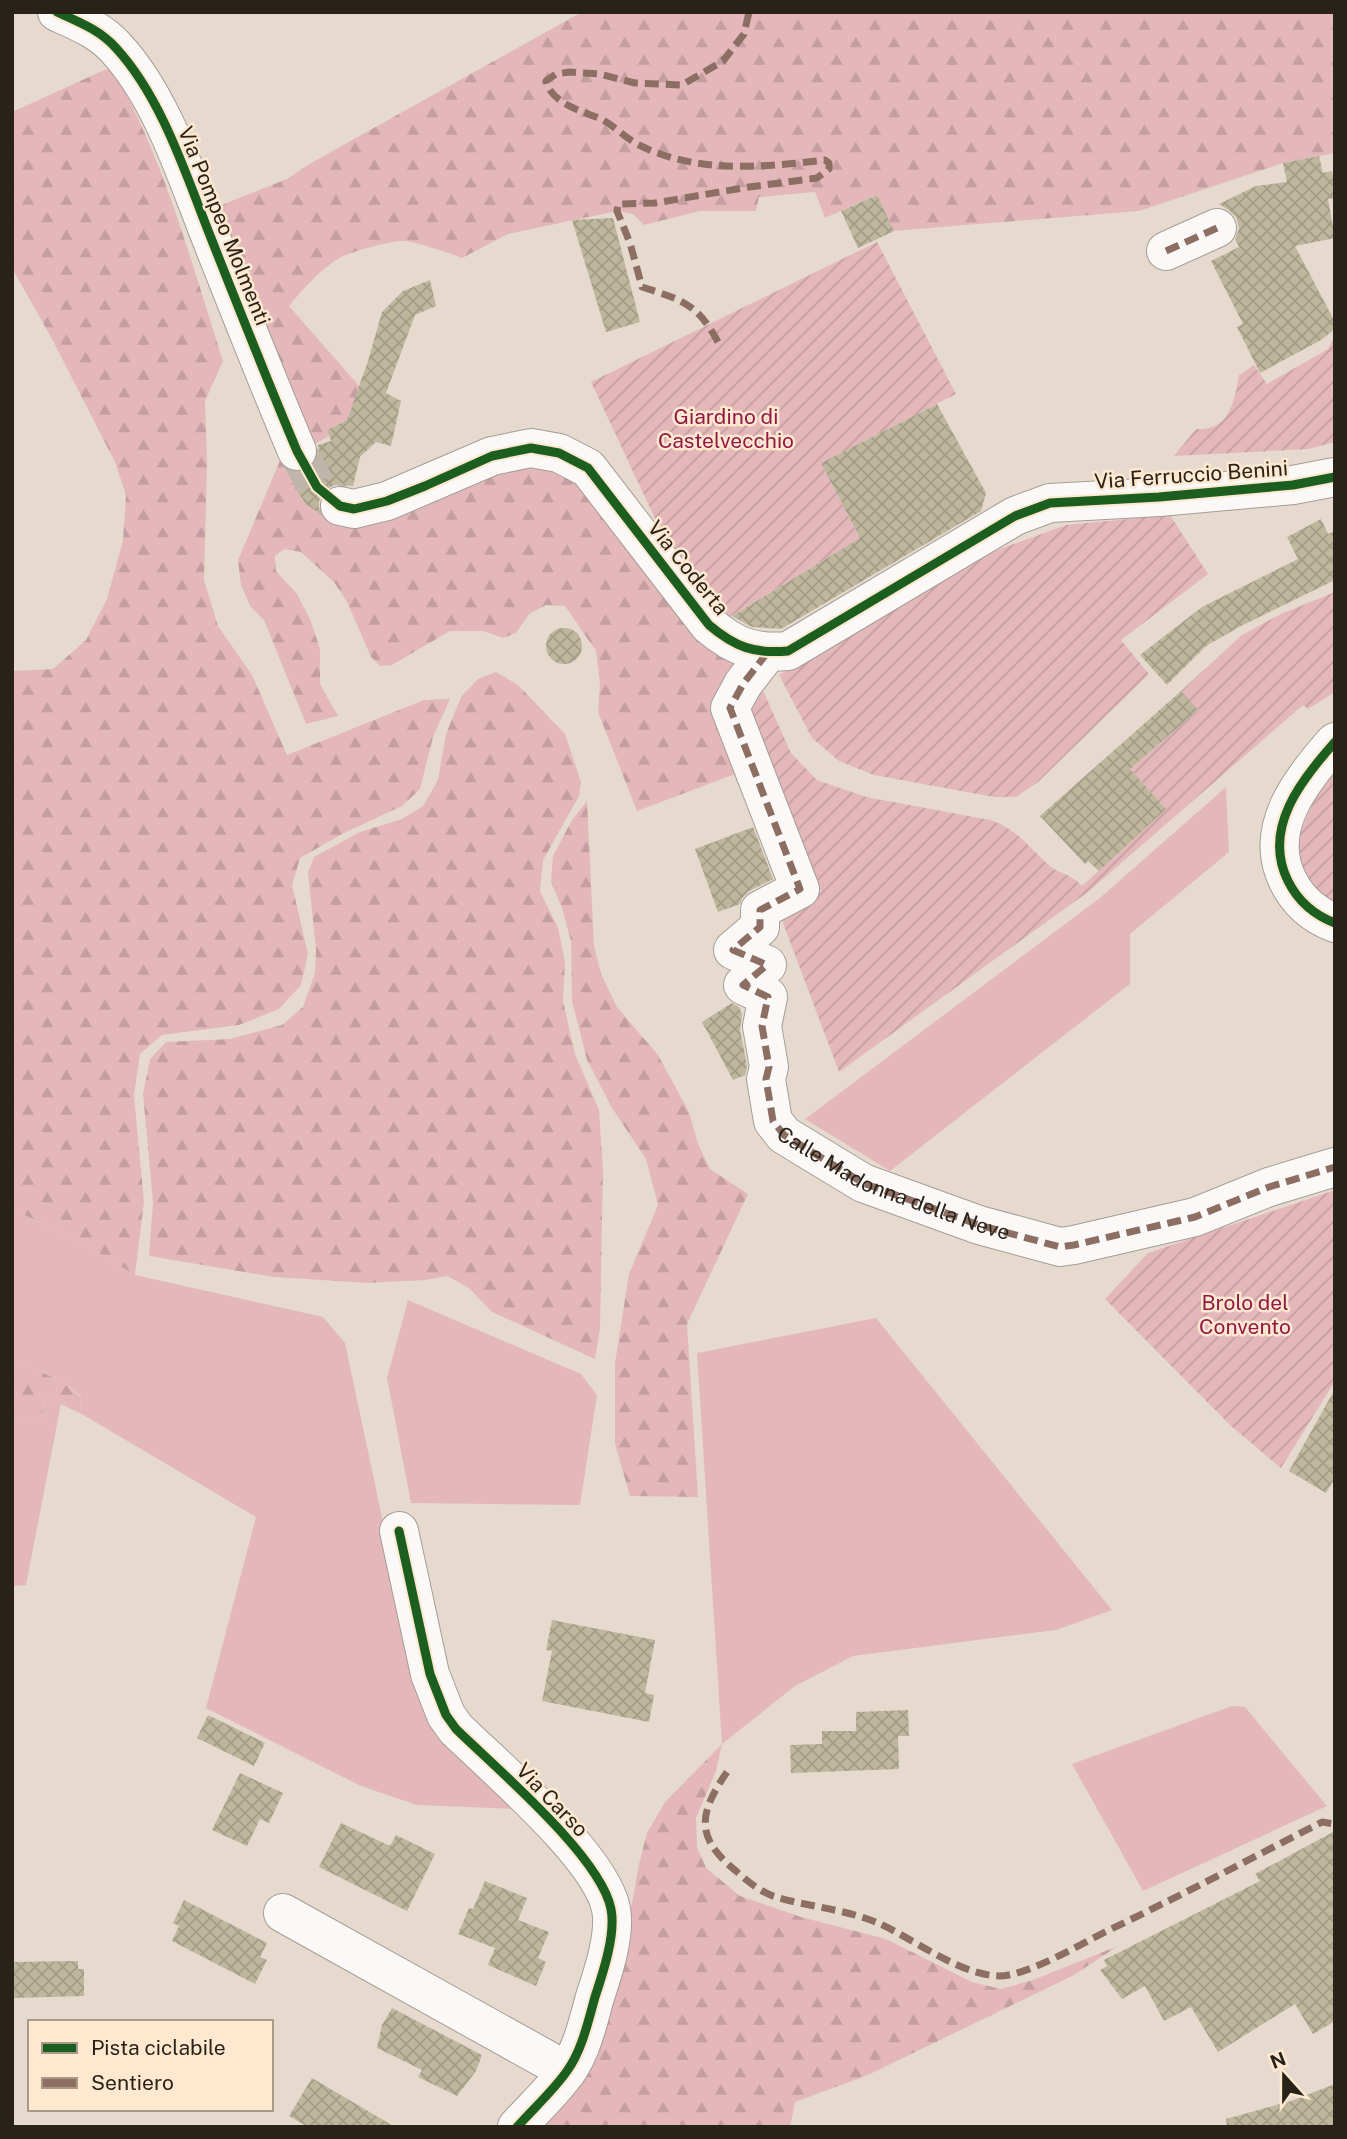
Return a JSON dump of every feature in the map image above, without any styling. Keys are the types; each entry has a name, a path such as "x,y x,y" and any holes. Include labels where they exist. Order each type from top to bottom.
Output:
{"street":[{"name":"Via Pompeo Molmenti","path":"58,12 94,28 116,47 140,78 184,170 297,451"},
{"path":"1166,251 1217,228"},
{"name":"Via Coderta","path":"340,506 354,509 387,501 492,456 531,448 559,453 588,468 709,625 742,648 766,653"},
{"name":"Via Ferruccio Benini","path":"766,653 788,652 1015,516 1050,503 1280,486 1335,477"},
{"name":"Calle Madonna della Neve","path":"766,653 743,684 730,708 800,889 760,910 760,927 733,950 767,965 743,985 768,997 762,1026 769,1067 766,1079 773,1121 784,1135 863,1184 979,1225 1060,1247 1195,1217 1269,1187 1335,1167"},
{"path":"1335,742 1300,785 1281,825 1279,845 1280,862 1294,892 1317,915 1335,923"},
{"name":"Via Carso","path":"399,1531 430,1674 446,1715 456,1729 571,1841 597,1876 608,1896 612,1912 607,1962 579,2048 567,2071 517,2127"},
{"path":"283,1913 567,2071"}],"green space":[{"path":"582,12 1335,12 1335,153 1283,163 1139,211 893,231 876,195 825,218 815,192 759,197 756,211 700,211 644,225 633,214 617,211 508,234 462,258 404,241 369,248 341,257 329,265 289,306 360,387 347,420 327,430 329,436 310,447 219,206 287,179 311,163"},
{"path":"111,67 130,101 161,173 223,361 205,401 207,462 204,580 218,626 252,675 287,755 424,700 450,699 433,737 420,789 402,806 344,833 300,858 292,885 308,954 301,985 279,1009 239,1025 162,1035 140,1054 134,1095 144,1202 135,1275 84,1244 12,1209 12,671 53,669 86,640 107,599 123,540 126,495 115,462 12,268 12,112"},
{"name":"Giardino di Castelvecchio","path":"877,242 956,394 821,463 860,538 728,618 659,527 591,382"},
{"path":"1335,335 1335,442 1308,449 1174,456 1196,429 1216,425 1223,420 1232,404 1239,375 1254,365 1267,384 1328,349"},
{"path":"282,456 299,493 329,520 497,468 560,465 745,659 738,773 637,811 598,712 600,683 596,651 565,606 546,605 529,614 516,633 503,638 483,631 450,631 392,665 380,666 371,657 347,602 334,582 301,552 284,549 275,556 276,571 297,594 310,619 320,649 320,684 338,716 306,724 264,620 250,606 241,585 238,560"},
{"path":"1170,515 1208,574 1121,640 1149,674 1038,782 1016,797 994,797 874,775 839,761 812,738 779,675 975,558 1066,525"},
{"path":"1335,592 1335,692 1308,709 1303,705 1088,892 839,1072 780,915 804,895 821,892 743,710 761,686 791,753 817,780 866,797 1000,824 1016,834 1050,866 1082,886 1166,809 1130,769 1198,710 1181,691 1242,635 1281,614"},
{"path":"496,672 518,685 565,734 581,782 579,796 543,860 540,891 558,928 565,962 563,1001 575,1054 599,1110 603,1171 600,1329 595,1359 492,1312 469,1288 447,1276 367,1283 274,1277 149,1256 153,1202 143,1094 150,1059 166,1042 230,1039 282,1025 303,1007 315,973 316,950 308,872 314,857 360,832 402,819 423,806 438,780 446,734 461,697 478,679"},
{"path":"1335,771 1335,905 1317,895 1294,856 1309,811"},
{"path":"1226,787 1229,852 1130,934 1130,984 890,1171 805,1119 1101,897"},
{"path":"587,801 594,946 601,974 617,1007 658,1055 689,1112 698,1144 710,1169 748,1194 687,1324 698,1497 630,1496 615,1444 615,1363 629,1274 658,1205 646,1159 612,1108 587,1060 572,1001 571,941 551,882 553,856 572,820"},
{"name":"Brolo del Convento","path":"1335,1190 1335,1381 1281,1468 1231,1426 1105,1299 1148,1253"},
{"path":"12,1209 84,1244 135,1275 323,1317 345,1343 416,1677 515,1809 417,1805 361,1786 206,1708 256,1517 80,1413 81,1396 61,1381 12,1359"},
{"path":"408,1300 581,1374 597,1395 580,1505 411,1503 387,1378"},
{"path":"876,1318 1112,1610 1056,1630 853,1656 795,1686 722,1744 697,1353"},
{"path":"12,1359 61,1381 81,1397 80,1413 44,1397 42,1420 12,1417"},
{"path":"44,1397 61,1404 26,1585 12,1586 12,1417 42,1420"},
{"path":"1232,1706 1245,1707 1327,1806 1143,1891 1072,1764"},
{"path":"722,1744 716,1771 696,1818 697,1847 706,1868 740,1896 801,1917 886,1939 972,1982 1001,1989 1033,1980 1118,1946 1074,1975 868,2075 795,2102 790,2127 533,2127 626,1936 647,1833 665,1802"}],"building":[{"path":"1319,156 1323,173 1332,171 1335,186 1335,198 1328,199 1335,238 1295,246 1335,322 1335,329 1321,340 1260,373 1237,327 1243,324 1211,261 1239,247 1235,239 1239,229 1237,218 1219,204 1256,186 1287,182 1283,163"},
{"path":"877,195 894,231 858,248 841,211"},
{"path":"613,218 640,322 606,332 572,220"},
{"path":"430,280 436,306 415,315 386,393 401,401 391,446 376,442 360,457 353,486 334,485 324,491 319,501 319,513 306,504 295,488 288,470 295,473 314,465 319,454 318,445 331,441 327,430 347,420 382,312 403,291"},
{"path":"937,404 986,493 981,511 781,629 752,627 732,616 860,538 821,463"},
{"path":"1321,519 1328,534 1335,531 1335,580 1206,646 1167,685 1140,655 1202,607 1298,559 1287,537"},
{"path":"564,628 577,633 582,646 577,659 564,664 551,659 546,646 551,633"},
{"path":"1181,691 1198,710 1130,769 1166,809 1099,871 1088,861 1085,864 1040,816"},
{"path":"753,827 773,879 749,891 740,904 718,912 695,849"},
{"path":"732,1003 739,1007 742,1014 740,1030 747,1066 745,1075 733,1080 702,1022"},
{"path":"1335,1389 1335,1478 1326,1493 1289,1471"},
{"path":"552,1620 655,1640 645,1693 654,1695 649,1722 542,1701 552,1651 546,1650"},
{"path":"908,1710 909,1736 898,1736 899,1769 791,1773 790,1745 822,1744 822,1731 856,1731 856,1712"},
{"path":"208,1715 265,1743 254,1766 197,1738"},
{"path":"240,1773 283,1793 269,1823 260,1819 247,1846 212,1830"},
{"path":"341,1823 390,1846 396,1835 435,1854 407,1911 319,1867"},
{"path":"1335,1831 1335,2021 1313,2034 1295,2004 1218,2052 1191,2007 1164,2021 1145,1986 1122,1999 1100,1970 1107,1966 1104,1960 1260,1881 1255,1874"},
{"path":"485,1881 527,1898 518,1920 549,1932 538,1958 546,1962 536,1986 488,1965 495,1948 458,1934"},
{"path":"184,1900 267,1943 260,1957 267,1960 255,1984 172,1941 179,1926 173,1923"},
{"path":"78,1961 78,1969 84,1969 84,1996 12,1998 12,1962"},
{"path":"392,2008 482,2055 476,2071 457,2096 418,2077 422,2070 377,2048 382,2025"},
{"path":"312,2078 395,2127 308,2127 289,2116"},
{"path":"1335,2084 1335,2127 1227,2127 1226,2119 1291,2101"}],"tunnel":[{"path":"297,451 317,487 340,506"}],"marked path":[{"path":"718,342 703,319 687,305 642,287 630,243 617,211 618,204 655,203 817,178 829,169 829,163 825,160 755,166 708,165 663,155 636,143 601,119 561,101 554,96 546,81 556,74 570,72 599,74 635,83 682,85 723,61 744,34 749,12"},
{"path":"1166,251 1217,228"},
{"path":"767,653 743,684 730,708 800,889 760,910 760,927 733,950 767,965 743,985 768,997 762,1026 769,1067 766,1079 773,1121 784,1135 863,1183 979,1225 1060,1247 1195,1217 1269,1187 1335,1167"},
{"path":"727,1772 706,1812 707,1836 722,1859 750,1883 776,1897 853,1914 878,1923 942,1958 994,1976 1020,1972 1045,1962 1322,1822 1335,1824"}],"cycle path":[{"path":"57,12 89,27 110,42 147,90 182,163 297,451 317,487 340,506 354,509 387,501 492,456 531,448 559,453 588,468 709,625 736,644 755,650 776,652 788,651 1015,516 1050,503 1293,485 1335,477"},
{"path":"1335,742 1298,789 1282,824 1280,843 1281,862 1297,895 1320,916 1335,923"},
{"path":"399,1531 430,1674 446,1715 456,1729 568,1839 603,1888 611,1909 612,1930 608,1953 577,2054 549,2093 517,2127"}]}
